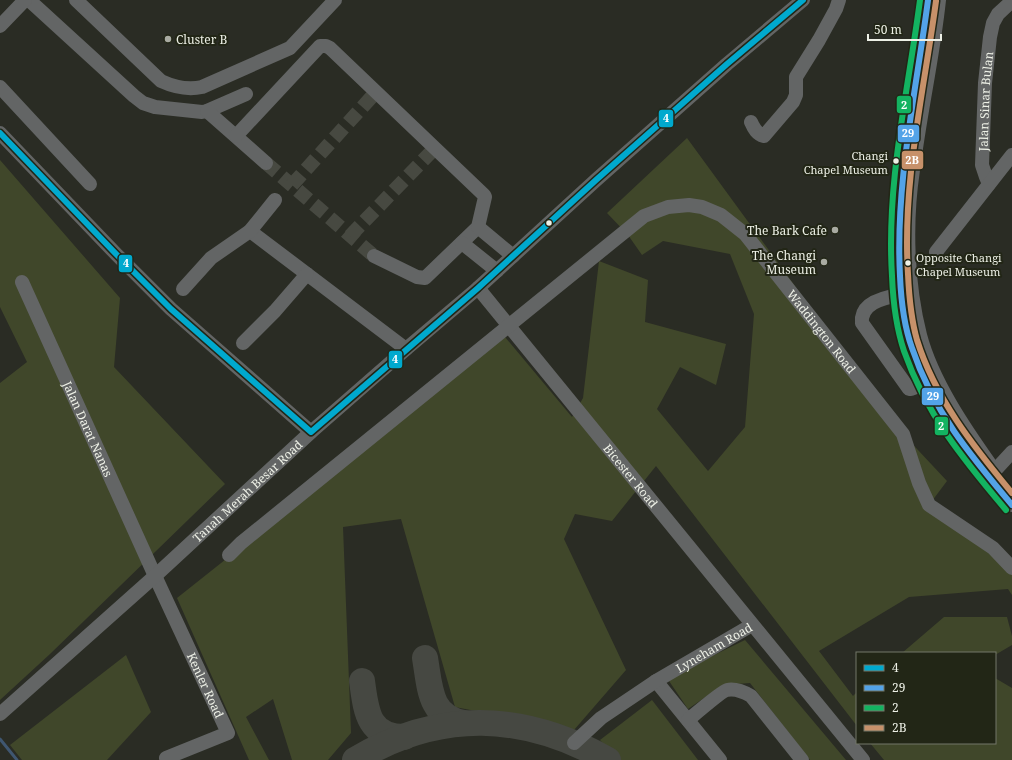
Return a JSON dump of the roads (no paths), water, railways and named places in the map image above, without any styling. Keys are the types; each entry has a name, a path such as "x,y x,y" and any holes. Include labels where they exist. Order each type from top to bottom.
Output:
{"street":[{"path":"0,26 25,0"},
{"path":"29,0 143,103 155,107 207,111 246,94"},
{"path":"76,0 161,81 170,85 193,89 202,87 290,48 335,0"},
{"name":"Tanah Merah Besar Road","path":"0,714 155,576 311,432 478,288 596,180 709,80 803,0"},
{"path":"751,122 755,131 764,136 793,102 796,95 796,77 819,40 836,9 839,0"},
{"path":"928,0 902,173 898,225 898,254 901,295 908,337 921,370 939,408 955,434 992,474 1012,490"},
{"path":"939,0 912,172 909,224 912,294 920,336 931,366 956,414 1012,505"},
{"name":"Jalan Sinar Bulan","path":"989,184 982,165 985,83 990,37 993,22 998,14 1012,1"},
{"path":"236,136 320,46 330,48 484,195 478,227 425,278 418,277 374,256"},
{"path":"0,87 90,184"},
{"path":"207,111 266,163"},
{"path":"0,133 171,309 311,432"},
{"path":"936,252 1012,155"},
{"path":"182,289 211,258 250,231 275,200"},
{"name":"Waddington Road","path":"229,555 644,216 668,207 689,205 702,207 721,215 745,234 903,434 919,483 929,505 993,548 1012,568"},
{"path":"478,227 513,256"},
{"path":"250,231 406,349"},
{"path":"462,243 497,271"},
{"path":"243,343 275,311 307,274"},
{"name":"Jalan Darat Nanas","path":"22,282 155,576"},
{"name":"Bicester Road","path":"478,288 752,625"},
{"path":"901,295 878,300 867,308 861,319 862,324 909,389 911,390 927,383"},
{"path":"992,474 1012,452"},
{"name":"Kenler Road","path":"155,576 228,733 166,758"},
{"name":"Lyneham Road","path":"574,743 601,718 656,681 752,625 862,760"},
{"path":"656,681 720,760"},
{"path":"688,720 726,690 737,690 743,692 751,696 802,760"}],"waterway":[{"path":"0,739 17,760"}],"tunnel":[{"path":"292,185 376,92"},
{"path":"350,236 435,148"},
{"path":"266,163 374,256"}],"place":[{"name":"Cluster B","path":"168,39"},
{"name":"Changi Chapel Museum","path":"896,161"},
{"name":"The Bark Cafe","path":"835,230"},
{"name":"The Changi Museum","path":"824,262"},
{"name":"Opposite Changi Chapel Museum","path":"908,263"}]}
